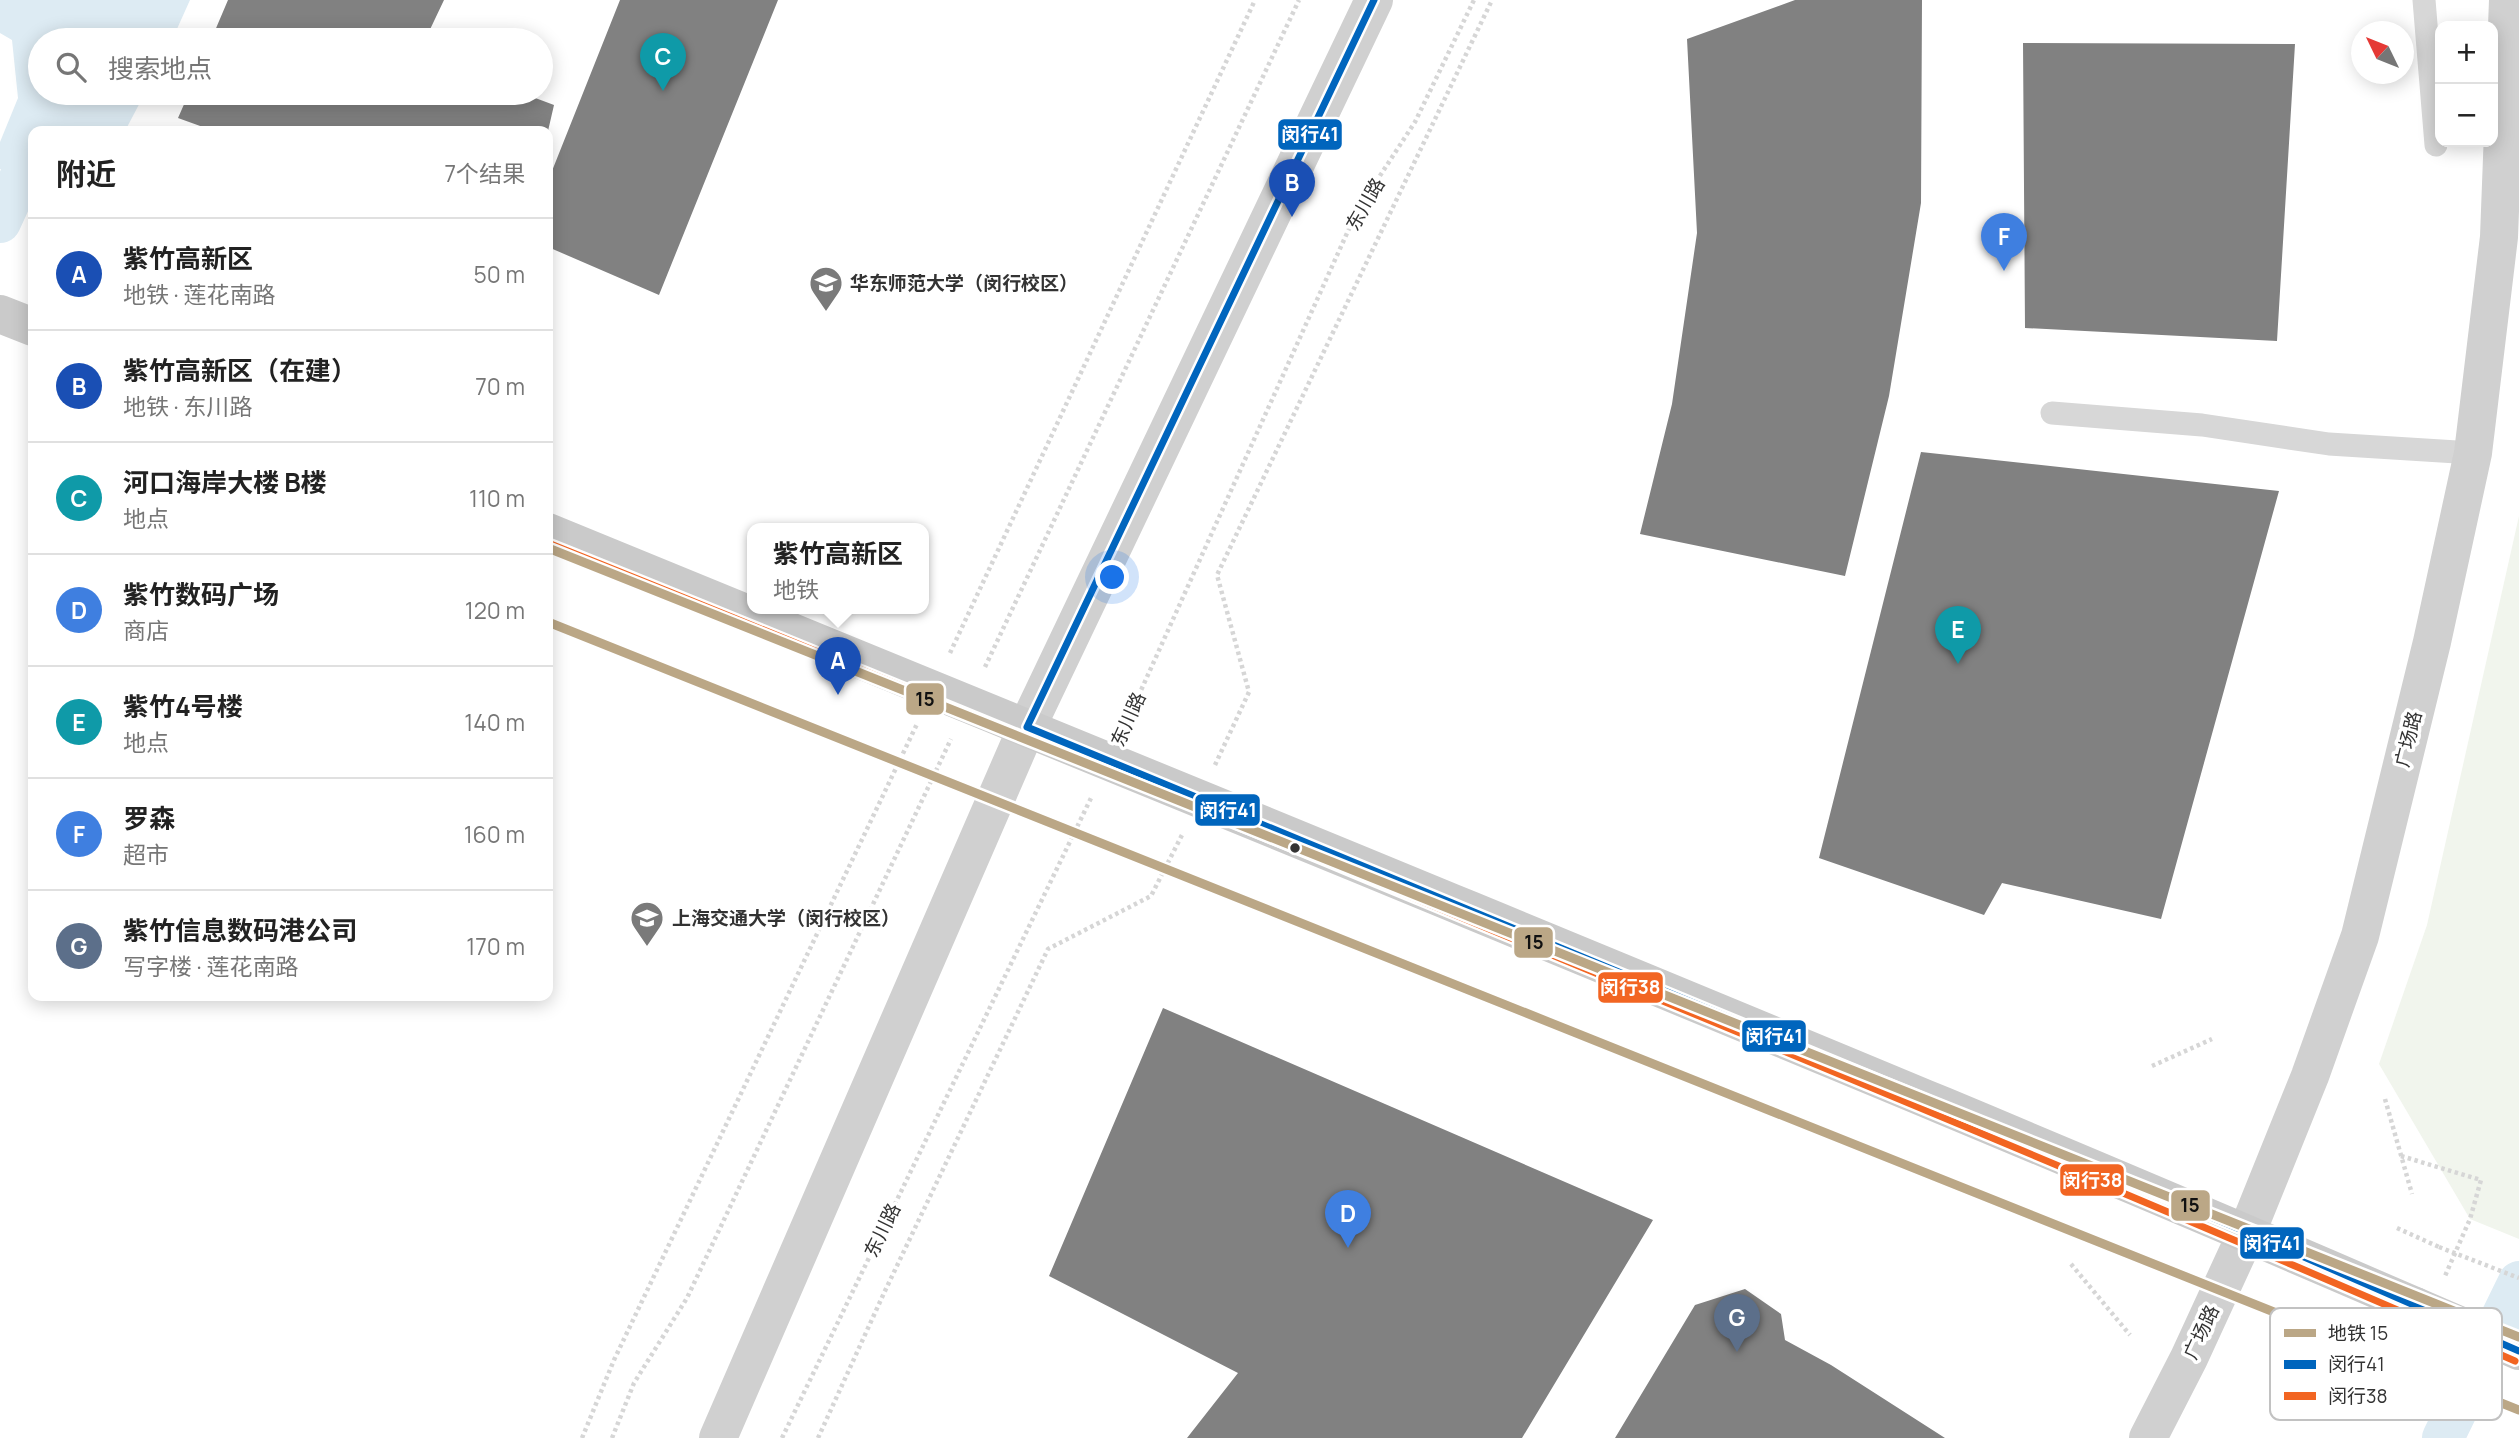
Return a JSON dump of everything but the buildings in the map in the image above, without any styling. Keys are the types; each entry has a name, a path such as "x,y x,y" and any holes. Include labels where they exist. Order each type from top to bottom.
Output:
{"main road":[{"path":"718,1438 1027,727 1374,0"},
{"name":"广场路","path":"2148,1438 2189,1358 2247,1232 2311,1076 2360,936 2432,642 2473,453 2499,237 2508,0"},
{"path":"0,314 28,325"},
{"path":"553,534 747,611"},
{"path":"754,614 2247,1232 2419,1308"},
{"path":"2502,1344 2519,1351"}],"lane":[{"path":"2424,0 2435,133"},
{"path":"2052,413 2202,425 2329,444 2473,453"}],"path":[{"name":"东川路","path":"782,1438 1109,761 1357,211 1415,122 1474,0"},
{"path":"818,1438 1048,949 1151,896 1199,799 1248,692 1217,576 1492,0"},
{"path":"2152,1066 2212,1039"},
{"path":"2385,1099 2412,1194"},
{"path":"2402,1156 2481,1180 2470,1219"},
{"path":"2397,1228 2519,1278"},
{"path":"2071,1264 2130,1335"}],"shaded area":[{"path":"0,0 190,0 177,28 28,28 28,105 139,105 128,126 28,126 28,181 0,169 0,142 18,98 12,40 0,33"},
{"path":"2519,516 2519,1239 2470,1219 2379,1064 2427,925"}],"waterway":[{"path":"0,222 28,161"},
{"path":"2502,1317 2519,1282"},
{"path":"2443,1438 2452,1420"}],"metro line":[{"name":"15","path":"553,550 2447,1308"},
{"name":"15","path":"553,624 2270,1310"},
{"name":"15","path":"2502,1330 2519,1337"},
{"name":"15","path":"2502,1403 2519,1410"}],"transit line":[{"name":"闵行41","path":"1027,727 1374,0"},
{"name":"闵行38","path":"553,545 1039,742 2392,1308"},
{"name":"闵行41","path":"1027,727 2247,1232 2421,1308"},
{"name":"闵行41","path":"2502,1344 2519,1351"},
{"name":"闵行38","path":"2502,1355 2515,1361"}],"place":[{"name":"河口海岸大楼 B楼","path":"663,91"},
{"name":"紫竹高新区（在建）","path":"1292,217"},
{"name":"罗森","path":"2004,271"},
{"name":"华东师范大学（闵行校区）","path":"826,313"},
{"name":"紫竹4号楼","path":"1958,664"},
{"name":"紫竹高新区","path":"838,695"},
{"name":"上海交通大学（闵行校区）","path":"647,948"},
{"name":"紫竹数码广场","path":"1348,1248"},
{"name":"紫竹信息数码港公司","path":"1737,1352"}]}
